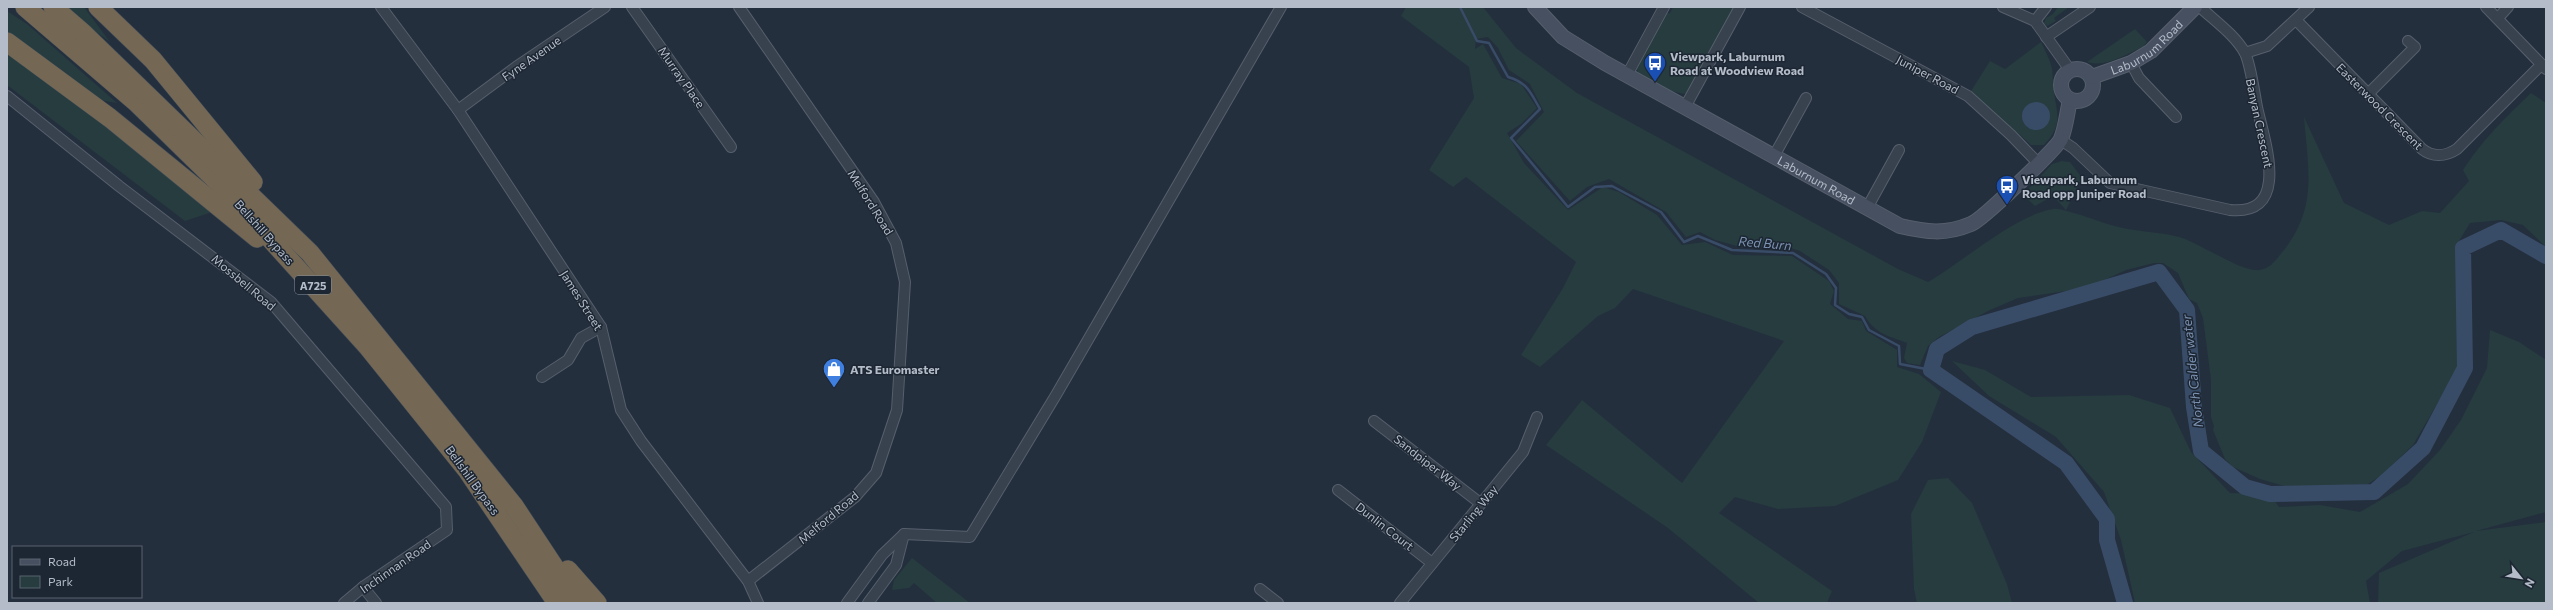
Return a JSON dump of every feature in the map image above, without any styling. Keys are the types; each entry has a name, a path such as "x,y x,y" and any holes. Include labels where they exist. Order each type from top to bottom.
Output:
{"highway":[{"name":"Bellshill Bypass","path":"25,7 137,103 229,193 368,347 467,470 519,544 557,603"},
{"name":"Bellshill Bypass","path":"53,7 83,33 310,253 514,506 578,603"},
{"name":"A725","path":"98,7 152,60 310,253"},
{"path":"7,42 110,118 306,278"},
{"path":"514,506 596,603"},
{"path":"519,544 545,603"}],"street":[{"name":"James Street","path":"381,7 458,110 602,327 621,410 641,441 748,581 758,603"},
{"name":"Fyne Avenue","path":"458,110 516,67 605,7"},
{"name":"Murray Place","path":"632,7 731,147"},
{"path":"847,603 882,555 904,534 970,537 1056,395 1281,7"},
{"name":"Laburnum Road","path":"1535,7 1563,37 1627,75 1900,226 1928,233 1954,230 1972,224 1989,212 2060,140 2070,100"},
{"path":"1627,75 1664,7"},
{"path":"1685,107 1740,7"},
{"name":"Juniper Road","path":"1802,7 1968,96 2012,135 2038,163"},
{"path":"2003,7 2035,21 2070,70"},
{"path":"2035,21 2046,7"},
{"path":"2046,37 2090,7"},
{"name":"Laburnum Road","path":"2092,77 2131,63 2151,51 2194,7"},
{"name":"Banyan Crescent","path":"2060,140 2074,148 2110,183 2210,207 2234,211 2250,208 2265,196 2271,176 2245,54 2230,36 2200,7"},
{"path":"2245,54 2267,46 2309,7"},
{"path":"2486,7 2544,67"},
{"path":"2498,18 2508,7"},
{"name":"Melford Road","path":"744,9 874,202 896,243 905,282 897,410 876,473 855,497 748,581"},
{"name":"Easterwood Crescent","path":"2296,20 2422,149 2431,154 2441,155 2457,149 2544,67"},
{"path":"2368,94 2415,47 2408,41"},
{"path":"2131,63 2139,78 2176,117"},
{"path":"2070,70 2081,70 2092,77 2094,84 2087,98 2070,100 2063,94 2060,83 2070,70"},
{"name":"Mossbell Road","path":"7,96 119,186 271,302 446,507 447,530"},
{"path":"1774,156 1806,98"},
{"path":"1867,208 1899,150"},
{"path":"542,377 568,360 581,338 602,327"},
{"name":"Starling Way","path":"1400,603 1523,452 1537,417"},
{"name":"Sandpiper Way","path":"1374,421 1480,503"},
{"name":"Dunlin Court","path":"1338,490 1432,563"},
{"name":"Inchinnan Road","path":"344,603 363,588 447,530"},
{"path":"868,603 896,565 904,534"},
{"path":"363,588 376,603"},
{"path":"1260,589 1278,603"}],"green space":[{"path":"62,7 84,7 110,42"},
{"path":"1406,7 1483,7 1516,48 1577,93 1898,269 1928,282 2006,229 2038,213 2053,209 2072,212 2119,227 2179,237 2243,267 2252,270 2267,268 2276,260 2295,234 2302,218 2306,202 2308,170 2304,117 2344,203 2389,225 2422,211 2440,213 2469,181 2463,170 2470,159 2486,139 2531,93 2546,103 2546,247 2523,225 2501,220 2470,223 2459,241 2457,370 2413,445 2382,475 2368,484 2284,486 2260,479 2233,467 2225,459 2213,430 2214,426 2211,417 2211,380 2203,318 2197,303 2189,299 2178,273 2163,263 2154,263 2126,270 2087,288 2018,298 1990,310 1939,337 1928,346 1920,365 1907,363 1904,358 1907,343 1883,334 1873,327 1865,316 1839,304 1839,283 1829,270 1800,251 1791,248 1737,246 1715,240 1700,232 1686,237 1666,212 1609,179 1587,187 1570,201 1516,141 1544,112 1530,84 1509,70 1498,48 1488,37 1476,39 1475,49 1483,44 1502,78 1521,84 1537,108 1521,124 1507,133 1524,163 1568,210 1603,187 1619,192 1657,215 1682,245 1705,242 1733,255 1792,256 1829,281 1834,291 1830,304 1848,319 1862,321 1866,331 1897,350 1897,367 1919,374 1941,392 1922,442 1898,480 1835,506 1778,509 1735,497 1719,513 1832,591 1827,603 1759,603 1668,528 1546,445 1582,400 1682,483 1784,341 1633,289 1615,308 1598,316 1540,367 1521,355 1563,288 1576,262 1466,177 1453,187 1429,170 1474,98 1469,67 1401,16"},
{"path":"1673,7 1735,7 1688,92 1684,94 1672,91 1638,72 1637,69 1665,14 1670,13"},
{"path":"2058,7 2069,7 2054,18 2056,21 2047,26 2044,23 2046,18 2053,14"},
{"path":"7,11 27,24 117,103 100,100 7,34"},
{"path":"2135,29 2147,42 2143,47 2109,62 2087,62"},
{"path":"2041,42 2052,68 2057,120 2054,132 2044,145 2031,145 1971,91 1990,61 2005,69"},
{"path":"7,53 45,78 215,211 185,221 7,85"},
{"path":"2062,161 2070,162 2082,178 2066,210 2053,196 2035,206 2023,195 2052,164"},
{"path":"2490,330 2519,342 2546,360 2546,512 2476,531 2546,522 2546,603 2378,603 2379,573 2474,532 2402,551 2366,581 2370,603 2135,603 2121,540 2104,492 2056,437 1989,396 1952,361 1985,370 2031,397 2129,395 2170,408 2191,452 2230,493 2270,494 2279,507 2320,505 2360,512 2408,484 2440,450 2461,420 2487,368"},
{"path":"1948,478 1972,503 2007,584 2012,603 1917,603 1914,589 1911,514 1928,480"},
{"path":"912,558 970,603 937,603 914,583 909,588 892,590 894,580"}],"water":[{"path":"2036,102 2046,106 2050,116 2046,126 2036,130 2026,126 2022,116 2026,106"}],"waterway":[{"name":"Red Burn","path":"1460,7 1477,41 1489,43 1508,77 1515,79 1524,85 1531,93 1540,109 1511,138 1568,207 1595,187 1612,186 1661,212 1684,242 1698,236 1732,250 1793,253 1826,274 1836,288 1835,305 1849,314 1862,317 1869,330 1899,346 1900,364 1931,370"},
{"name":"North Calder water","path":"2125,603 2107,540 2107,519 2066,463 1931,370 1937,349 1972,327 2159,272 2187,310 2194,407 2201,451 2245,487 2270,494 2374,492 2423,448 2465,368 2463,248 2501,230 2546,256"}],"place":[{"name":"Viewpark, Laburnum Road at Woodview Road","path":"1655,82"},
{"name":"Viewpark, Laburnum Road opp Juniper Road","path":"2007,206"},
{"name":"ATS Euromaster","path":"834,388"}]}
